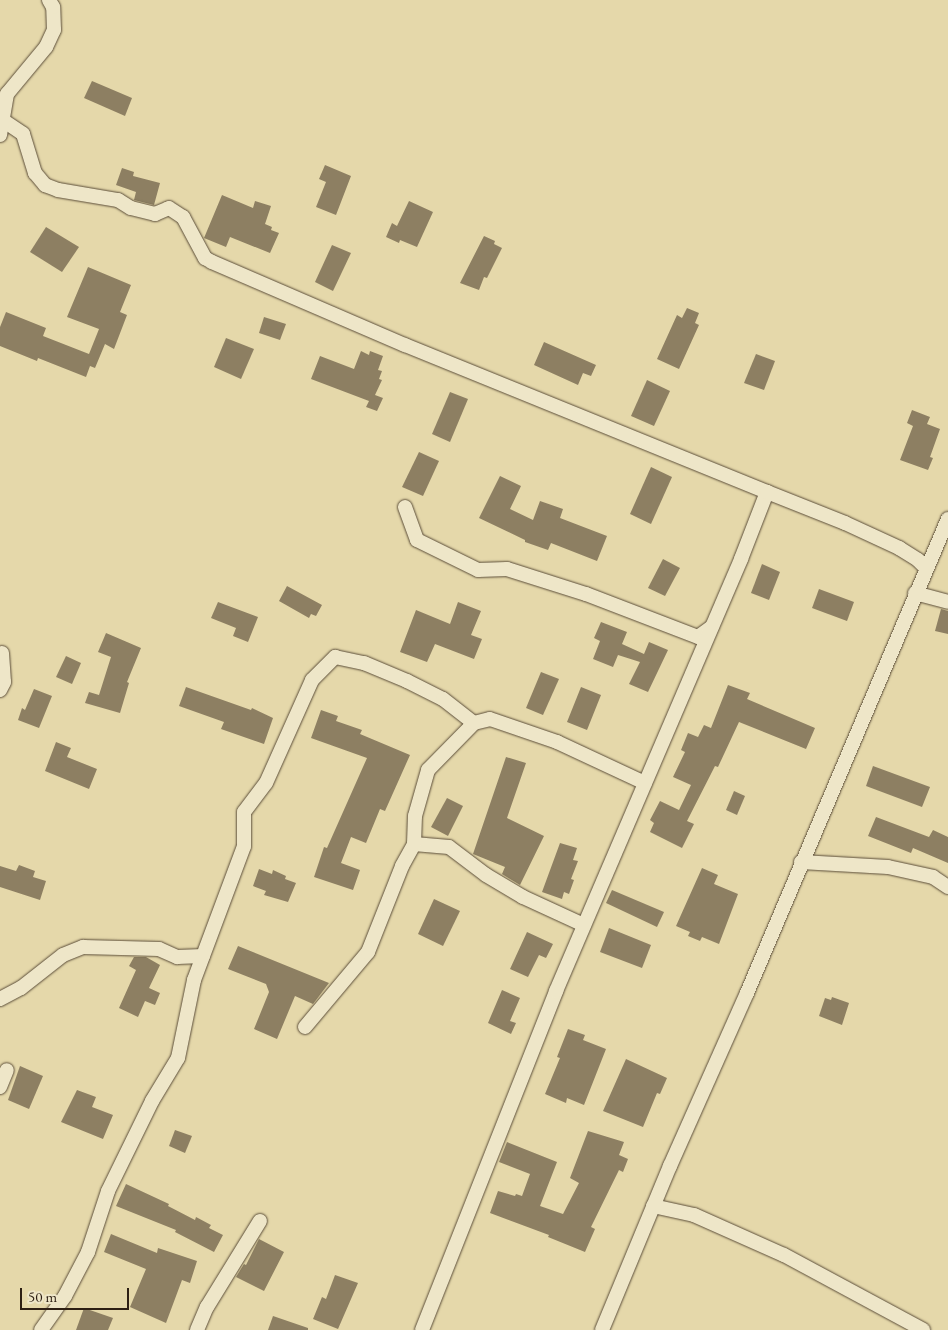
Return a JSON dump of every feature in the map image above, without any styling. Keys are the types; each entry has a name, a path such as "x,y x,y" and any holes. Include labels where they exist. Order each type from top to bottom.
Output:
{"street":[{"path":"0,136 8,94 46,47 54,30 55,18 49,0"},
{"path":"4,121 23,134 35,173 45,185 58,190 118,200 131,208 155,214 169,208 183,217 205,258 212,262 406,345 845,522 899,548 918,560 926,568"},
{"path":"422,1330 556,991 712,627 767,492"},
{"path":"406,507 418,540 478,570 507,569 586,594 698,636 712,627"},
{"path":"602,1330 653,1206 748,993 801,862 948,519"},
{"path":"915,593 948,602"},
{"path":"0,690 4,682 2,653"},
{"path":"41,1330 65,1296 88,1252 108,1191 152,1101 178,1058 194,980 244,846 244,812 266,783 312,680 335,657 364,664 407,680 443,699 474,723"},
{"path":"305,1027 368,952 402,866 414,844 415,816 428,770 474,723 490,719 557,742 645,784"},
{"path":"414,844 449,847 486,875 523,897 584,925"},
{"path":"801,862 888,867 933,878 948,887"},
{"path":"0,999 21,988 63,955 83,947 159,949 177,957 203,956"},
{"path":"0,1086 7,1070"},
{"path":"653,1206 694,1215 784,1255 923,1330"},
{"path":"197,1330 207,1307 260,1221"}],"building":[{"path":"92,81 132,98 125,116 84,98"},
{"path":"325,165 351,176 336,215 316,207 326,182 319,179"},
{"path":"122,168 134,172 133,176 160,183 154,205 134,200 136,192 116,185"},
{"path":"222,195 253,208 255,201 271,206 265,224 272,227 271,230 279,233 270,253 230,237 226,247 204,238"},
{"path":"409,201 433,212 417,247 400,240 399,243 386,237 392,223 397,226"},
{"path":"46,227 79,247 62,272 30,252"},
{"path":"484,236 495,241 494,244 502,248 487,278 484,277 479,290 460,283"},
{"path":"332,245 351,253 333,291 315,282"},
{"path":"88,267 131,285 120,312 127,315 114,349 105,344 95,368 90,366 86,377 38,358 37,361 0,346 0,327 6,312 46,328 43,336 89,354 99,329 67,317"},
{"path":"687,308 699,313 695,323 699,325 679,369 657,359 677,315 682,318"},
{"path":"264,317 286,324 280,340 259,333"},
{"path":"226,338 254,349 241,379 214,367"},
{"path":"544,342 596,365 591,376 583,373 578,385 534,365"},
{"path":"361,351 369,355 370,351 383,356 378,370 382,371 379,379 382,380 375,395 383,398 377,411 366,407 369,401 311,379 320,356 354,369"},
{"path":"756,354 775,361 764,390 744,383"},
{"path":"647,380 670,391 654,426 631,416"},
{"path":"450,392 468,399 450,442 432,434"},
{"path":"912,410 930,417 927,424 940,429 930,457 933,458 928,470 900,460 913,426 907,423"},
{"path":"419,452 439,461 423,496 402,487"},
{"path":"651,467 672,477 651,524 630,514"},
{"path":"500,476 521,486 510,509 533,520 540,501 563,509 560,518 607,536 597,561 551,543 548,550 525,542 525,540 479,518"},
{"path":"663,559 680,568 665,596 648,588"},
{"path":"762,564 780,572 769,600 751,593"},
{"path":"287,586 322,605 316,616 311,614 309,618 279,601"},
{"path":"819,589 854,602 847,621 812,608"},
{"path":"218,602 258,617 248,642 233,636 236,628 211,618"},
{"path":"458,602 481,611 471,635 482,639 474,659 435,644 427,662 400,652 416,610 450,624"},
{"path":"941,609 948,611 948,634 935,631"},
{"path":"601,622 627,632 622,644 644,654 649,642 668,650 648,692 629,684 640,662 618,655 613,667 593,659 600,641 594,638"},
{"path":"106,633 141,648 127,682 129,683 120,713 85,703 89,692 99,695 111,657 98,652"},
{"path":"66,656 81,663 72,684 56,677"},
{"path":"541,672 559,679 543,715 526,708"},
{"path":"728,685 750,693 747,699 815,728 806,749 739,722 718,767 715,766 687,821 694,824 682,848 650,832 654,823 650,820 660,801 679,810 691,785 673,777 685,752 681,750 688,733 698,737 704,725 711,728"},
{"path":"186,687 251,710 252,708 273,718 264,744 221,729 224,722 179,706"},
{"path":"581,687 601,695 587,730 567,722"},
{"path":"34,689 52,696 39,728 18,720 22,708 25,710"},
{"path":"321,710 338,716 336,721 362,730 360,734 410,755 385,811 380,809 366,843 351,837 341,863 360,870 353,890 314,877 324,847 327,848 367,758 311,738"},
{"path":"56,742 71,748 67,757 97,769 89,789 45,771"},
{"path":"506,757 526,763 507,818 544,836 520,885 502,874 505,867 473,854"},
{"path":"873,766 930,787 922,807 866,786"},
{"path":"734,791 745,796 737,815 726,810"},
{"path":"447,798 463,806 448,836 431,827"},
{"path":"876,817 929,837 933,830 948,837 948,863 913,848 911,853 868,836"},
{"path":"560,843 577,848 573,860 578,861 571,879 574,880 569,894 564,892 562,899 542,892"},
{"path":"19,865 35,871 33,877 46,881 40,900 0,887 0,866 16,871"},
{"path":"702,868 718,875 714,884 738,894 719,944 702,937 700,941 688,936 690,932 676,926"},
{"path":"259,869 272,874 273,870 286,876 285,879 296,883 288,902 264,895 266,891 253,886"},
{"path":"612,890 664,912 657,927 606,903"},
{"path":"434,899 460,911 443,946 418,934"},
{"path":"609,928 651,945 642,968 600,952"},
{"path":"527,932 553,944 546,958 539,955 528,977 510,969"},
{"path":"238,946 329,983 313,1004 295,996 277,1039 254,1029 269,992 266,984 228,969"},
{"path":"134,957 146,957 160,965 149,988 160,993 155,1005 145,1001 138,1017 119,1008 136,970 129,966"},
{"path":"502,990 520,998 510,1021 516,1023 511,1034 488,1023"},
{"path":"832,997 849,1003 842,1025 819,1016 825,998 831,1000"},
{"path":"568,1029 585,1035 583,1040 606,1049 584,1105 567,1098 566,1103 545,1094 560,1058 557,1057"},
{"path":"626,1059 667,1078 660,1094 657,1093 643,1127 603,1111"},
{"path":"20,1066 43,1076 29,1109 8,1100"},
{"path":"77,1090 96,1097 92,1107 113,1115 103,1139 61,1122"},
{"path":"175,1130 192,1136 185,1153 169,1146"},
{"path":"588,1131 624,1142 619,1155 628,1159 623,1172 619,1170 591,1227 595,1229 585,1252 548,1237 549,1235 490,1213 498,1191 522,1196 530,1174 499,1162 507,1142 557,1162 540,1206 563,1214 579,1183 570,1178"},
{"path":"126,1184 169,1204 168,1206 195,1220 196,1217 211,1225 209,1228 223,1235 214,1252 175,1232 176,1230 116,1206"},
{"path":"111,1234 157,1253 158,1248 197,1261 190,1283 182,1280 166,1323 130,1307 146,1269 104,1252"},
{"path":"259,1239 284,1252 264,1291 236,1277 244,1264 246,1265"},
{"path":"335,1275 358,1283 338,1329 313,1319 322,1297 326,1299"},
{"path":"84,1308 113,1318 108,1330 76,1330"},
{"path":"273,1316 308,1328 308,1330 268,1330"}]}
